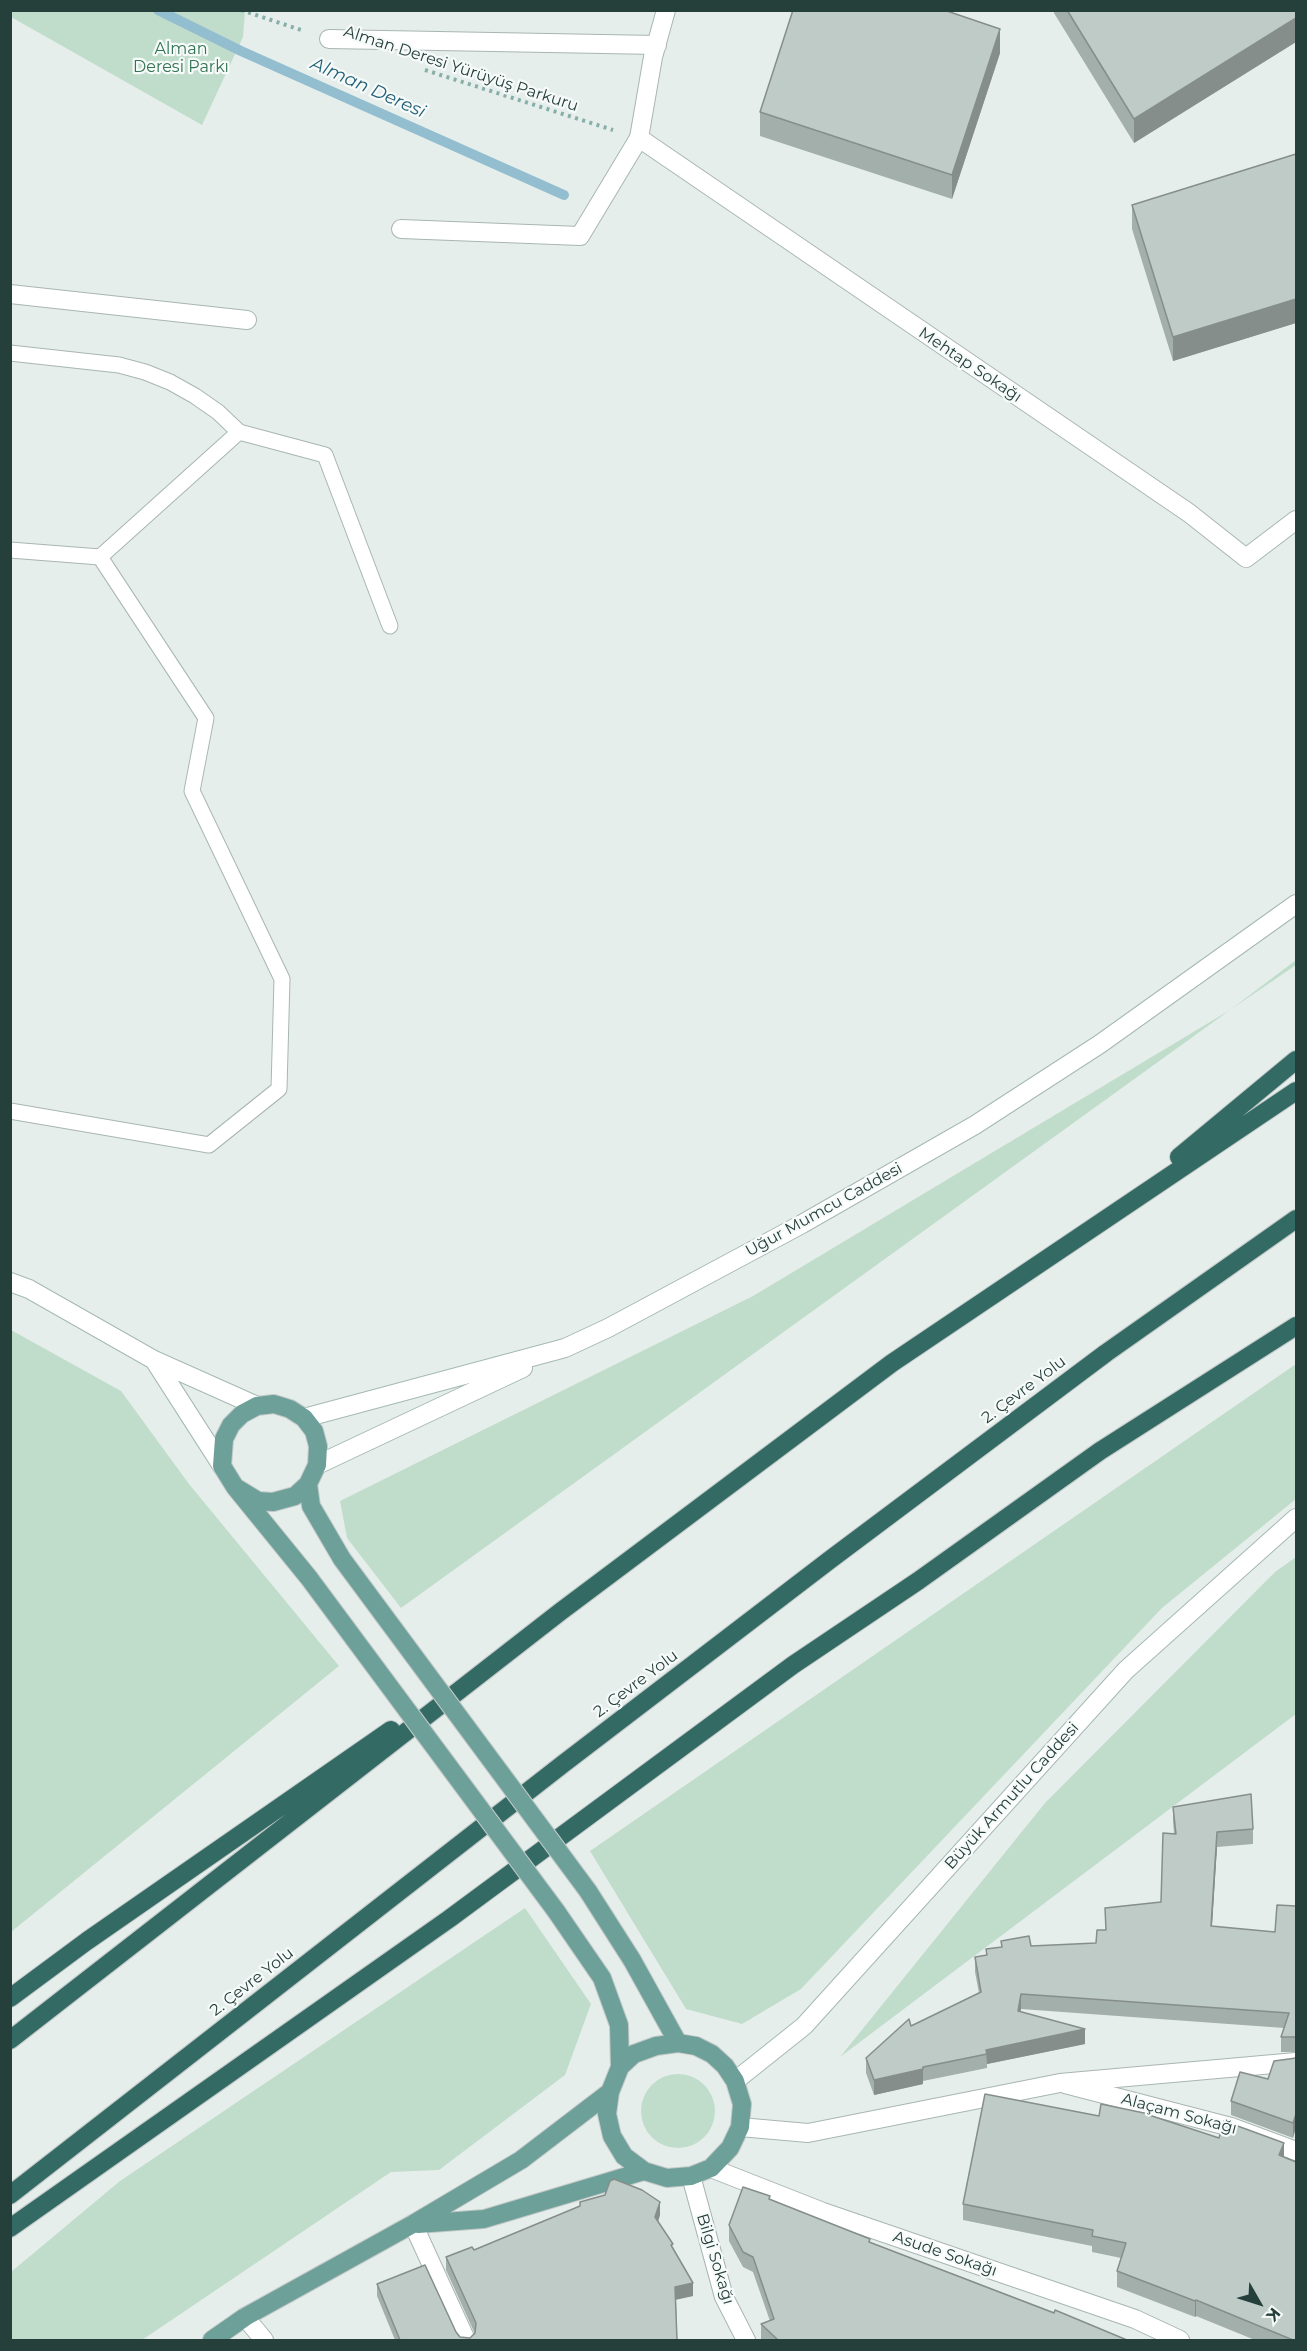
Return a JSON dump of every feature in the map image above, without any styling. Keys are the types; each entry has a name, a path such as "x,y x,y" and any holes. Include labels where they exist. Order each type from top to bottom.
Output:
{"highway":[{"path":"1101,1221 1296,1060"},
{"path":"10,2040 560,1612 892,1363 1296,1090"},
{"name":"2. Çevre Yolu","path":"10,2195 554,1771 831,1559 1106,1353 1296,1219"},
{"path":"10,2228 449,1919 793,1665 918,1581 1100,1451 1296,1326"},
{"path":"10,1998 96,1934 560,1612"}],"main road":[{"path":"235,1487 258,1501 273,1502 295,1496 308,1484 317,1465 318,1446 314,1431 304,1418 290,1409 274,1404 257,1406 242,1414 231,1425 224,1439 222,1466 235,1487 309,1578 556,1911 602,1978 619,2025 620,2067 610,2092 607,2114 612,2136 624,2156 644,2171 667,2178 691,2176 711,2168 730,2148 740,2127 742,2104 735,2081 725,2066 712,2054 696,2046 678,2043 656,2046 634,2054 620,2067"},
{"path":"308,1484 311,1506 342,1558 588,1891 632,1960 678,2043"},
{"path":"212,2340 245,2317 413,2224 521,2160 610,2092"},
{"path":"413,2224 484,2219 644,2171"}],"street":[{"path":"401,229 580,236 639,138 666,10"},
{"path":"329,39 657,45"},
{"name":"Mehtap Sokağı","path":"639,138 1189,513 1246,558 1296,520"},
{"path":"10,294 247,320"},
{"name":"Uğur Mumcu Caddesi","path":"304,1418 565,1348 608,1328 792,1229 975,1125 1100,1044 1296,904"},
{"path":"10,1282 29,1289 154,1360 257,1406"},
{"path":"317,1465 565,1348"},
{"path":"154,1360 222,1466"},
{"name":"Büyük Armutlu Caddesi","path":"735,2081 804,2026 1126,1670 1296,1518"},
{"path":"740,2127 808,2133 1060,2083 1296,2062"},
{"name":"Alaçam Sokağı","path":"1060,2083 1231,2127 1296,2151"},
{"name":"Asude Sokağı","path":"711,2168 823,2212 1135,2319 1180,2340"},
{"name":"Bilgi Sokağı","path":"691,2176 724,2297 746,2340"},
{"path":"413,2224 466,2340"},
{"path":"245,2317 264,2340"}],"lane":[{"path":"10,353 119,365 145,372 170,382 195,396 218,412 239,432 325,455 390,626"},
{"path":"10,550 100,557 239,432"},
{"path":"10,1110 209,1145 279,1089 282,979 192,791 206,718 100,557"}],"path":[{"name":"Alman Deresi Yürüyüş Parkuru","path":"241,10 329,39"},
{"name":"Alman Deresi Yürüyüş Parkuru","path":"418,68 639,138"}],"green space":[{"name":"Alman Deresi Parkı","path":"11,10 245,11 243,37 202,125 11,17"},
{"path":"1296,960 1296,965 1230,1010"},
{"path":"1230,1010 401,1608 347,1538 340,1501 753,1296"},
{"path":"11,1330 121,1391 189,1484 339,1666 11,1932"},
{"path":"1296,1364 1296,1499 1162,1608 801,1989 742,2024 686,2009 590,1851"},
{"path":"1296,1557 1296,1714 840,2057 1045,1803 1275,1572"},
{"path":"525,1908 591,2004 565,2075 439,2170 391,2172 142,2340 11,2340 11,2272 120,2181"},
{"path":"678,2074 692,2077 704,2085 712,2097 715,2111 712,2125 704,2137 692,2145 678,2148 664,2145 652,2137 644,2125 641,2111 644,2097 652,2085 664,2077"}],"building":[{"path":"793,10 944,10 1000,29 952,175 760,112"},
{"path":"1067,10 1296,10 1296,18 1134,119"},
{"path":"1296,154 1296,299 1173,337 1132,205"},
{"path":"1251,1794 1253,1829 1217,1832 1211,1926 1275,1932 1277,1905 1296,1906 1296,2037 1281,2037 1289,2013 1021,1994 1018,2011 1085,2029 986,2050 987,2054 874,2080 866,2058 909,2019 911,2026 981,1992 975,1957 987,1955 986,1949 1002,1947 1001,1941 1029,1936 1031,1946 1096,1943 1097,1930 1106,1930 1105,1908 1161,1902 1163,1833 1176,1834 1173,1807"},
{"path":"1296,2058 1296,2114 1293,2123 1231,2101 1240,2072 1268,2079 1274,2061"},
{"path":"985,2094 1099,2116 1101,2104 1149,2114 1219,2138 1224,2121 1284,2143 1279,2155 1296,2162 1296,2340 1117,2271 1126,2243 1092,2236 1093,2230 963,2204"},
{"path":"614,2179 642,2190 660,2202 655,2217 673,2244 671,2245 693,2283 675,2287 677,2340 400,2340 377,2284 425,2265 456,2332 460,2337 470,2338 475,2333 476,2323 446,2257 472,2247 474,2250 580,2206 580,2202 605,2195 610,2181"},
{"path":"743,2187 770,2196 769,2199 870,2239 869,2242 1054,2313 1055,2310 1127,2340 778,2340 761,2324 774,2319 753,2257 743,2252 729,2225"}],"waterway":[{"name":"Alman Deresi","path":"158,10 241,51 564,195"}]}
